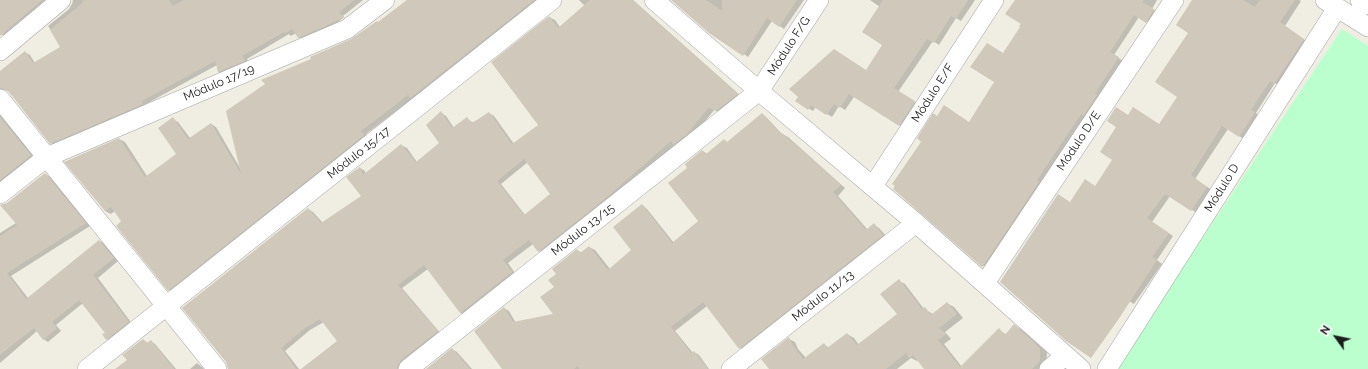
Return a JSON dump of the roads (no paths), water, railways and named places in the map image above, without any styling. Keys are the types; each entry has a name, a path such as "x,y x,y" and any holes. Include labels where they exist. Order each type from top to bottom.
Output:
{"street":[{"path":"0,51 61,0"},
{"name":"Módulo 17/19","path":"0,194 47,156 346,29 385,0"},
{"name":"Módulo 15/17","path":"87,369 552,0"},
{"path":"655,0 759,91 916,223 1081,369"},
{"name":"Módulo F/G","path":"759,91 819,0"},
{"name":"Módulo E/F","path":"873,186 994,0"},
{"name":"Módulo D/E","path":"985,283 1174,0"},
{"path":"1360,0 1368,5"},
{"path":"1331,4 1350,6 1368,14"},
{"path":"1331,4 1368,27"},
{"name":"Módulo D","path":"1107,369 1331,4"},
{"name":"Módulo 13/15","path":"408,369 759,91"},
{"path":"0,99 217,369"},
{"name":"Módulo 11/13","path":"731,369 916,223"},
{"path":"1048,369 1065,356"}]}
